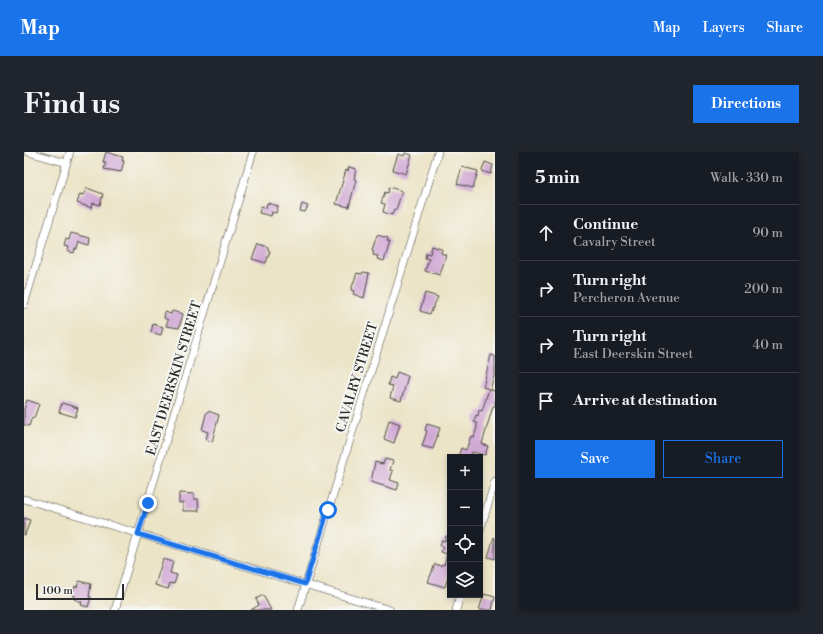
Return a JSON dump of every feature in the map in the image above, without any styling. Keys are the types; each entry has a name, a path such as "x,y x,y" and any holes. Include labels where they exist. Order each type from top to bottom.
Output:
{"street":[{"path":"28,152 67,163"},
{"path":"24,305 70,152"},
{"name":"EAST DEERSKIN STREET","path":"115,610 254,152"},
{"name":"CAVALRY STREET","path":"298,610 438,152"},
{"path":"482,526 492,504 495,481"},
{"path":"24,499 390,610"},
{"path":"456,610 459,598"}],"building":[{"path":"106,152 123,157 122,161 124,161 121,172 104,169 106,162 103,162"},
{"path":"405,153 412,155 406,174 393,170 398,154 404,156"},
{"path":"485,162 493,165 491,174 482,171"},
{"path":"349,167 356,169 354,179 356,180 349,207 336,204 346,170 348,171"},
{"path":"462,167 478,171 473,188 457,184"},
{"path":"389,187 402,191 396,210 394,209 392,215 383,212 385,204 381,203 385,192 388,193"},
{"path":"87,188 103,194 100,205 93,203 92,208 77,203 80,194 83,195"},
{"path":"267,203 278,206 276,213 272,212 271,216 259,213 261,206 266,208"},
{"path":"302,204 308,206 305,212 300,211"},
{"path":"71,233 90,238 89,245 79,242 74,253 67,251 68,247 64,246 66,239 69,240"},
{"path":"377,235 388,238 387,241 390,242 384,261 377,259 378,256 373,255 374,251 372,250"},
{"path":"258,244 268,247 268,250 270,251 266,263 252,259"},
{"path":"432,246 442,249 441,253 446,255 440,275 425,271 429,259 425,258 426,253 430,254"},
{"path":"363,272 369,273 364,298 353,294 354,291 351,290 357,273 362,274"},
{"path":"425,293 438,297 430,314 420,311"},
{"path":"172,311 183,314 179,328 166,326 168,320 164,318 165,312 171,314"},
{"path":"153,324 163,327 161,335 151,332"},
{"path":"491,355 495,356 495,373 490,390 495,391 495,406 493,406 482,444 488,446 485,455 472,452 472,454 459,454 461,448 466,450 471,436 474,437 477,427 477,423 474,422 476,415 478,416 479,410 482,411 489,389 483,387"},
{"path":"397,372 408,376 401,401 390,398 393,386 388,385 390,377 395,379"},
{"path":"27,400 39,404 34,418 32,417 29,426 24,425 24,409"},
{"path":"62,403 78,408 75,417 59,412"},
{"path":"208,411 219,415 212,442 206,440 208,432 202,430"},
{"path":"389,420 400,424 394,443 384,439"},
{"path":"427,424 440,428 433,449 422,446 427,431 425,430"},
{"path":"385,459 393,461 390,470 393,471 390,480 399,483 397,490 371,482 375,462 383,464"},
{"path":"179,493 194,494 194,499 198,499 199,511 183,511 183,502 179,503"},
{"path":"24,518 30,520 25,535 24,535"},
{"path":"447,536 447,554 441,552 443,547 440,546 442,540 445,541"},
{"path":"494,537 495,538 495,559 488,557"},
{"path":"447,554 447,580 445,587 428,582 435,564 441,566 442,564 444,565"},
{"path":"163,559 173,562 170,573 177,575 174,584 170,583 168,589 155,585"},
{"path":"79,581 91,584 89,597 91,597 88,607 81,605 82,602 74,599 75,595 72,595 75,586 77,587"},
{"path":"484,594 495,597 492,610 479,610"},
{"path":"263,595 271,610 251,610 259,605 256,599"}],"route":[{"path":"148,503 138,534 305,584 328,510"}]}
